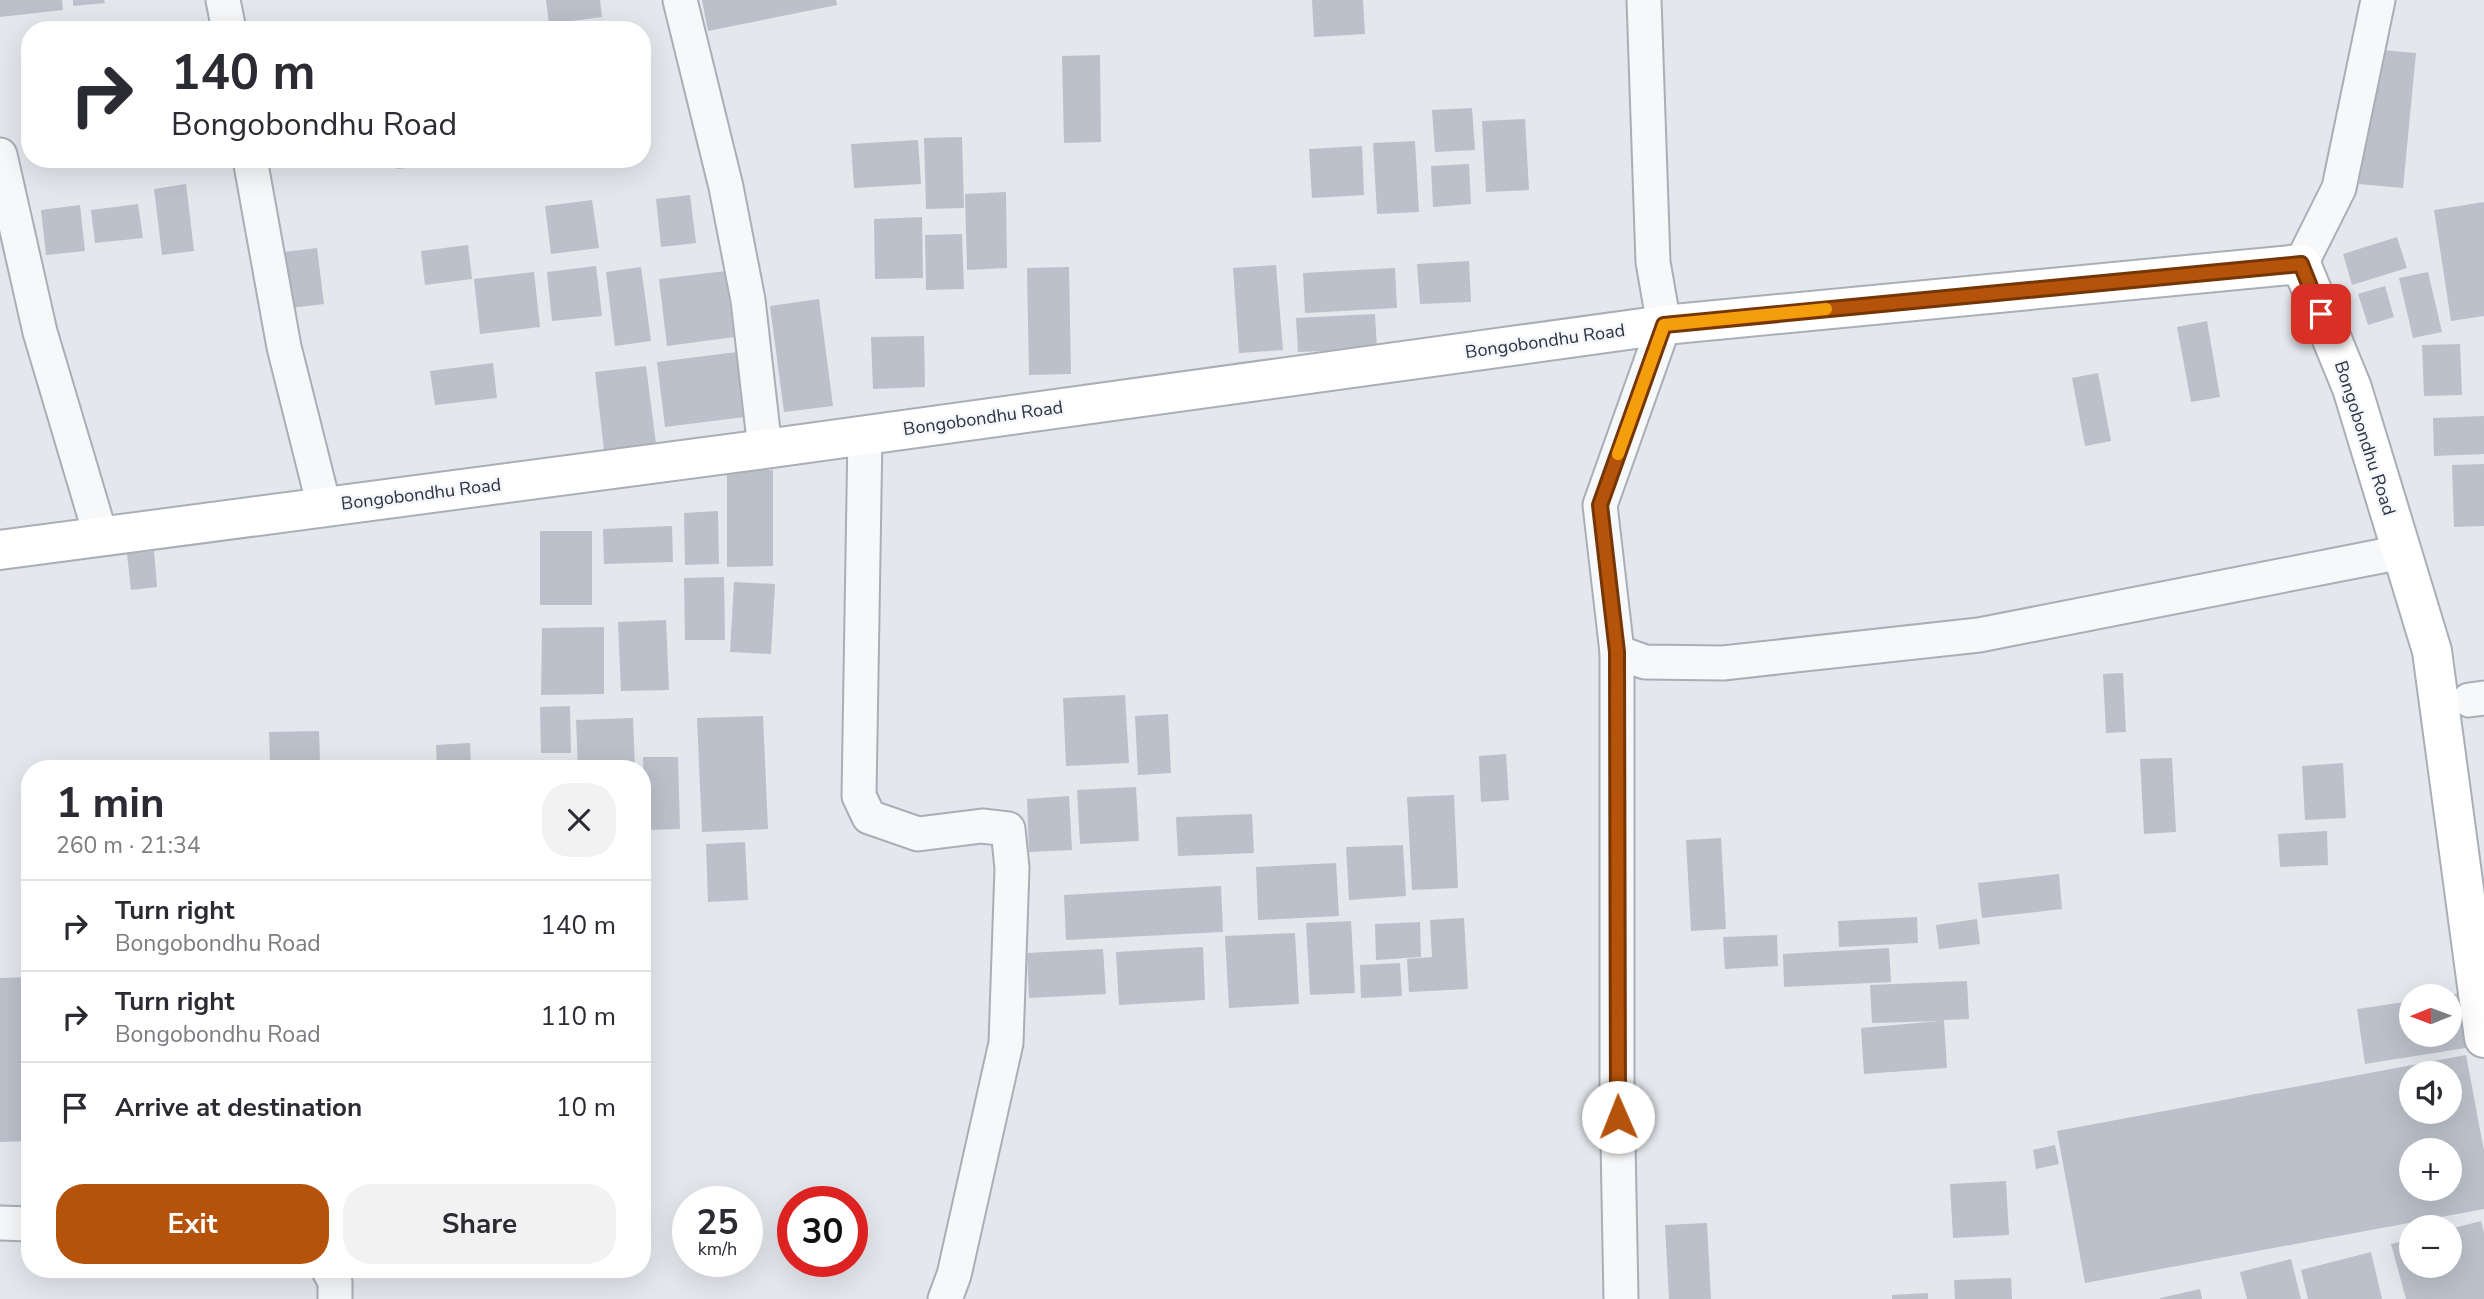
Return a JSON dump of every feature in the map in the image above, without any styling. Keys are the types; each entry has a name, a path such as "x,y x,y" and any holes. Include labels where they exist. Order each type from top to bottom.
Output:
{"street":[{"path":"223,0 227,21"},
{"path":"680,0 726,187 748,300 765,449"},
{"path":"1621,1299 1617,1091 1617,652 1600,505 1664,325 1653,262 1644,0"},
{"path":"2301,264 2339,188 2378,0"},
{"path":"0,155 40,331 101,537"},
{"path":"252,168 284,346 324,506"},
{"name":"Bongobondhu Road","path":"0,550 765,449 1664,325 2301,264 2352,388 2432,651 2484,1038"},
{"path":"865,434 859,796 869,817 918,834 982,825 1008,829 1012,868 1006,1043 954,1275 945,1299"},
{"path":"1617,652 1645,662 1723,663 1979,635 2402,552"},
{"path":"0,1223 21,1224"},
{"path":"333,1278 335,1299"}],"building":[{"path":"0,0 62,0 63,10 0,17"},
{"path":"73,0 104,0 105,3 73,6"},
{"path":"546,0 600,0 602,17 549,21"},
{"path":"702,0 836,0 837,5 708,31"},
{"path":"1312,0 1363,0 1365,34 1314,37"},
{"path":"2372,49 2416,53 2403,188 2359,184"},
{"path":"1100,55 1101,142 1064,143 1062,56"},
{"path":"1472,108 1475,150 1435,152 1432,110"},
{"path":"1525,119 1529,190 1486,192 1482,121"},
{"path":"962,137 964,208 926,209 924,138"},
{"path":"918,140 921,184 854,188 851,144"},
{"path":"1415,141 1419,212 1377,214 1373,143"},
{"path":"1362,146 1364,195 1312,198 1309,149"},
{"path":"1469,164 1471,204 1433,207 1431,166"},
{"path":"186,184 194,251 162,255 154,189"},
{"path":"1006,192 1007,268 967,270 965,194"},
{"path":"690,195 696,243 661,247 656,199"},
{"path":"592,200 599,248 551,254 545,206"},
{"path":"2484,202 2484,316 2451,321 2434,210"},
{"path":"138,204 143,238 95,243 91,210"},
{"path":"80,205 85,251 46,255 41,210"},
{"path":"922,217 923,278 875,279 874,219"},
{"path":"962,234 964,289 926,290 925,235"},
{"path":"2397,237 2407,268 2352,285 2343,254"},
{"path":"468,245 472,279 425,285 421,251"},
{"path":"317,248 324,304 291,308 284,252"},
{"path":"1469,261 1471,302 1420,304 1417,264"},
{"path":"1276,265 1283,350 1239,353 1233,268"},
{"path":"596,266 602,316 552,321 547,272"},
{"path":"641,267 651,341 615,346 606,272"},
{"path":"1069,267 1071,374 1029,375 1027,268"},
{"path":"1395,268 1397,308 1305,313 1303,273"},
{"path":"726,271 734,337 667,346 659,279"},
{"path":"534,272 540,327 480,334 474,279"},
{"path":"2428,272 2442,332 2413,338 2399,278"},
{"path":"2385,286 2394,317 2368,325 2358,294"},
{"path":"819,299 833,406 784,412 770,306"},
{"path":"1375,314 1377,349 1298,352 1296,318"},
{"path":"2207,321 2220,397 2191,402 2177,327"},
{"path":"924,336 925,387 873,389 871,337"},
{"path":"2460,344 2462,395 2424,396 2422,345"},
{"path":"737,352 745,417 665,427 657,362"},
{"path":"493,363 497,398 435,405 430,371"},
{"path":"646,366 656,444 604,450 595,372"},
{"path":"2098,373 2111,441 2085,446 2072,378"},
{"path":"2484,416 2484,454 2434,456 2433,418"},
{"path":"2484,464 2484,526 2454,527 2452,465"},
{"path":"727,470 773,470 773,566 727,567"},
{"path":"718,511 719,564 685,565 684,513"},
{"path":"672,526 673,562 604,564 603,529"},
{"path":"540,531 592,531 592,605 540,605"},
{"path":"154,551 157,587 131,590 127,554"},
{"path":"724,577 725,640 685,640 684,578"},
{"path":"734,582 775,584 771,654 730,652"},
{"path":"666,620 669,690 621,691 618,622"},
{"path":"604,627 604,694 541,695 542,628"},
{"path":"2123,673 2126,732 2106,733 2103,674"},
{"path":"1125,695 1129,763 1066,766 1063,698"},
{"path":"570,706 571,753 541,753 540,707"},
{"path":"1168,714 1171,773 1138,775 1135,716"},
{"path":"763,716 768,829 702,832 697,718"},
{"path":"633,718 635,760 578,760 576,720"},
{"path":"319,731 320,760 270,760 269,732"},
{"path":"470,743 471,760 437,760 436,745"},
{"path":"1506,754 1509,800 1481,802 1479,756"},
{"path":"643,757 678,757 680,829 651,830 651,760 643,760"},
{"path":"2172,758 2176,832 2144,834 2140,759"},
{"path":"2343,763 2346,818 2305,820 2302,766"},
{"path":"1136,787 1139,841 1080,844 1077,790"},
{"path":"1454,795 1458,888 1412,890 1407,797"},
{"path":"1069,796 1072,850 1029,852 1027,799"},
{"path":"1252,814 1254,853 1178,856 1176,817"},
{"path":"2327,831 2328,865 2280,867 2278,834"},
{"path":"1721,838 1726,929 1691,931 1686,840"},
{"path":"745,842 748,900 708,902 706,844"},
{"path":"1403,845 1406,896 1349,900 1346,847"},
{"path":"1336,863 1339,916 1258,920 1256,867"},
{"path":"2059,874 2062,909 1982,918 1978,883"},
{"path":"1221,886 1223,932 1066,940 1064,895"},
{"path":"1917,917 1918,943 1839,947 1838,921"},
{"path":"1464,918 1468,989 1409,992 1407,959 1432,957 1430,920"},
{"path":"1977,919 1980,944 1939,949 1936,925"},
{"path":"1351,921 1355,993 1310,995 1306,923"},
{"path":"1420,922 1421,957 1376,960 1375,924"},
{"path":"1295,933 1299,1004 1229,1008 1225,936"},
{"path":"1777,935 1778,966 1725,969 1723,937"},
{"path":"1203,947 1205,1000 1119,1005 1116,952"},
{"path":"1889,948 1891,982 1784,987 1783,954"},
{"path":"1103,949 1106,994 1029,998 1027,953"},
{"path":"1400,963 1402,996 1361,998 1360,965"},
{"path":"21,977 21,1141 0,1142 0,978"},
{"path":"1967,981 1969,1019 1944,1020 1947,1068 1864,1074 1861,1028 1940,1021 1872,1023 1870,985"},
{"path":"2470,992 2478,1046 2365,1064 2357,1009 2399,1003 2399,1047 2462,1047 2462,993"},
{"path":"2466,1055 2484,1151 2484,1209 2452,1215 2399,1215 2399,1225 2085,1283 2057,1131 2399,1067 2399,1124 2462,1124 2462,1061 2434,1061"},
{"path":"2055,1145 2059,1164 2036,1169 2033,1150"},
{"path":"2006,1181 2009,1235 1953,1238 1950,1184"},
{"path":"2481,1221 2484,1233 2484,1299 2406,1299 2400,1278 2462,1278 2462,1226"},
{"path":"1707,1223 1711,1299 1669,1299 1665,1225"},
{"path":"2399,1242 2399,1273 2391,1244"},
{"path":"2371,1252 2382,1299 2308,1299 2301,1270"},
{"path":"2291,1259 2301,1299 2247,1299 2240,1272"},
{"path":"2011,1278 2012,1299 1955,1299 1954,1280"},
{"path":"2200,1289 2202,1299 2160,1299 2160,1298"},
{"path":"1928,1293 1928,1299 1892,1299 1892,1295"}],"slow traffic":[{"path":"1618,454 1664,325 1826,309"}],"route":[{"path":"1618,1117 1617,652 1600,505 1664,325 2301,264 2321,314"}]}
